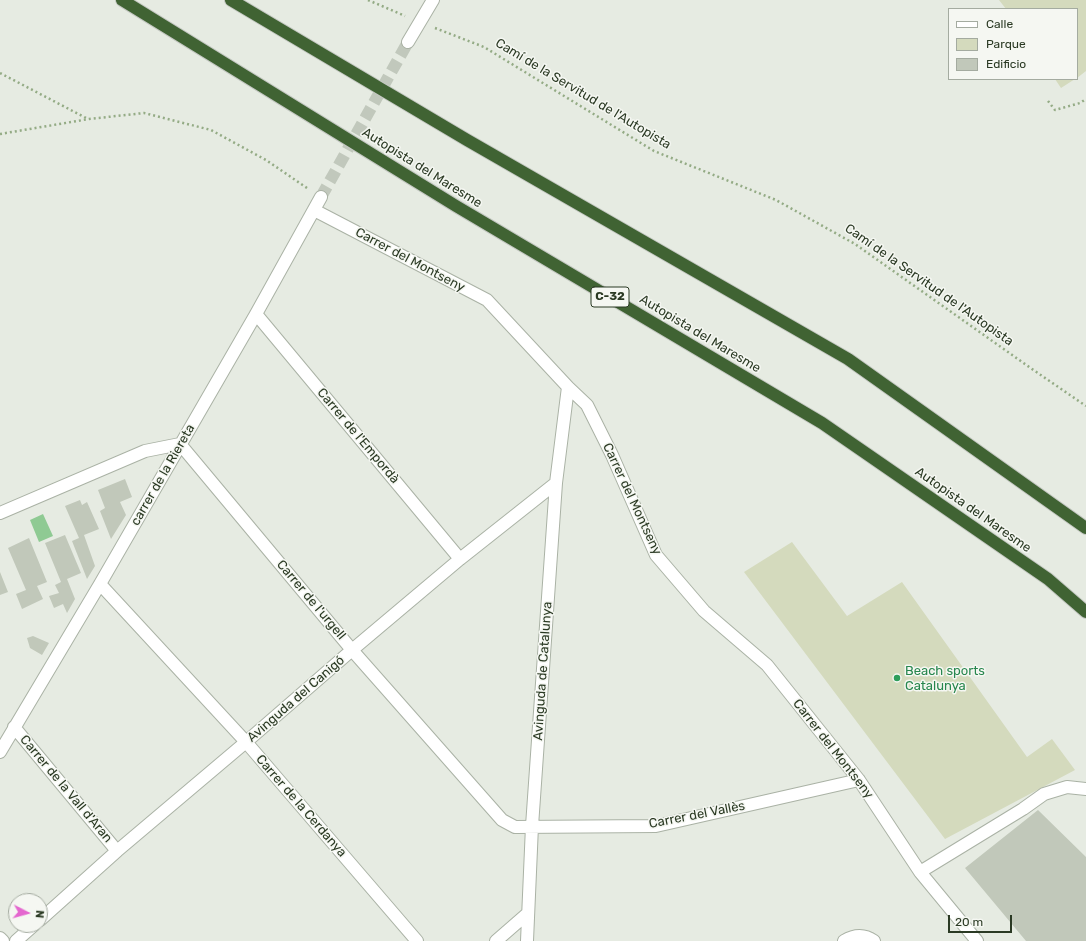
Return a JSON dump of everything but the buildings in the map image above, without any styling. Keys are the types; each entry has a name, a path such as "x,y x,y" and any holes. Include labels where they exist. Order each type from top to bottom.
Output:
{"highway":[{"name":"Autopista del Maresme","path":"122,0 456,206 822,422 1048,578 1086,612"},
{"path":"231,0 467,140 848,359 1086,528"}],"street":[{"path":"408,42 433,0"},
{"name":"carrer de la Riereta","path":"0,752 100,584 256,314 321,197"},
{"name":"Carrer del Montseny","path":"314,210 487,300 568,387 587,405 612,455 656,555 704,610 767,665 859,780 920,872 977,941"},
{"name":"Carrer de l'Empordà","path":"256,314 460,559"},
{"name":"Avinguda de Catalunya","path":"527,941 532,826 556,483 568,387"},
{"path":"0,513 145,451 180,444"},
{"name":"Carrer de l'urgell","path":"180,444 352,650 502,820 515,827 532,826"},
{"name":"Avinguda del Canigó","path":"48,913 117,850 246,742 352,650 460,559 556,483"},
{"name":"Carrer de la Cerdanya","path":"100,584 246,742 417,941"},
{"name":"Carrer de la Vall d'Aran","path":"14,727 117,850"},
{"name":"Carrer del Vallès","path":"532,826 656,826 859,780"},
{"path":"920,872 1023,809 1044,794 1067,787 1086,789"},
{"path":"496,941 527,914"},
{"path":"16,941 25,933"},
{"path":"847,939 863,936 874,941"}],"path":[{"name":"Camí de la Servitud de l'Autopista","path":"368,0 484,47 654,151 776,200 855,244 1086,406"},
{"path":"0,73 89,119"},
{"path":"1048,101 1055,110 1080,103 1086,99"},
{"path":"0,134 89,119 144,113 212,130 266,160 321,197"}],"green space":[{"path":"999,0 1086,0 1086,71 1078,77 1078,8 1005,8"},
{"path":"1056,80 1073,80 1061,88"},
{"name":"Beach sports Catalunya","path":"792,542 847,616 902,582 1027,757 1052,739 1075,770 945,839 744,572"}],"shaded area":[{"path":"43,514 53,536 39,542 30,520"}],"tunnel":[{"path":"321,197 408,42"}],"place":[{"name":"Beach sports Catalunya","path":"897,678"}]}
